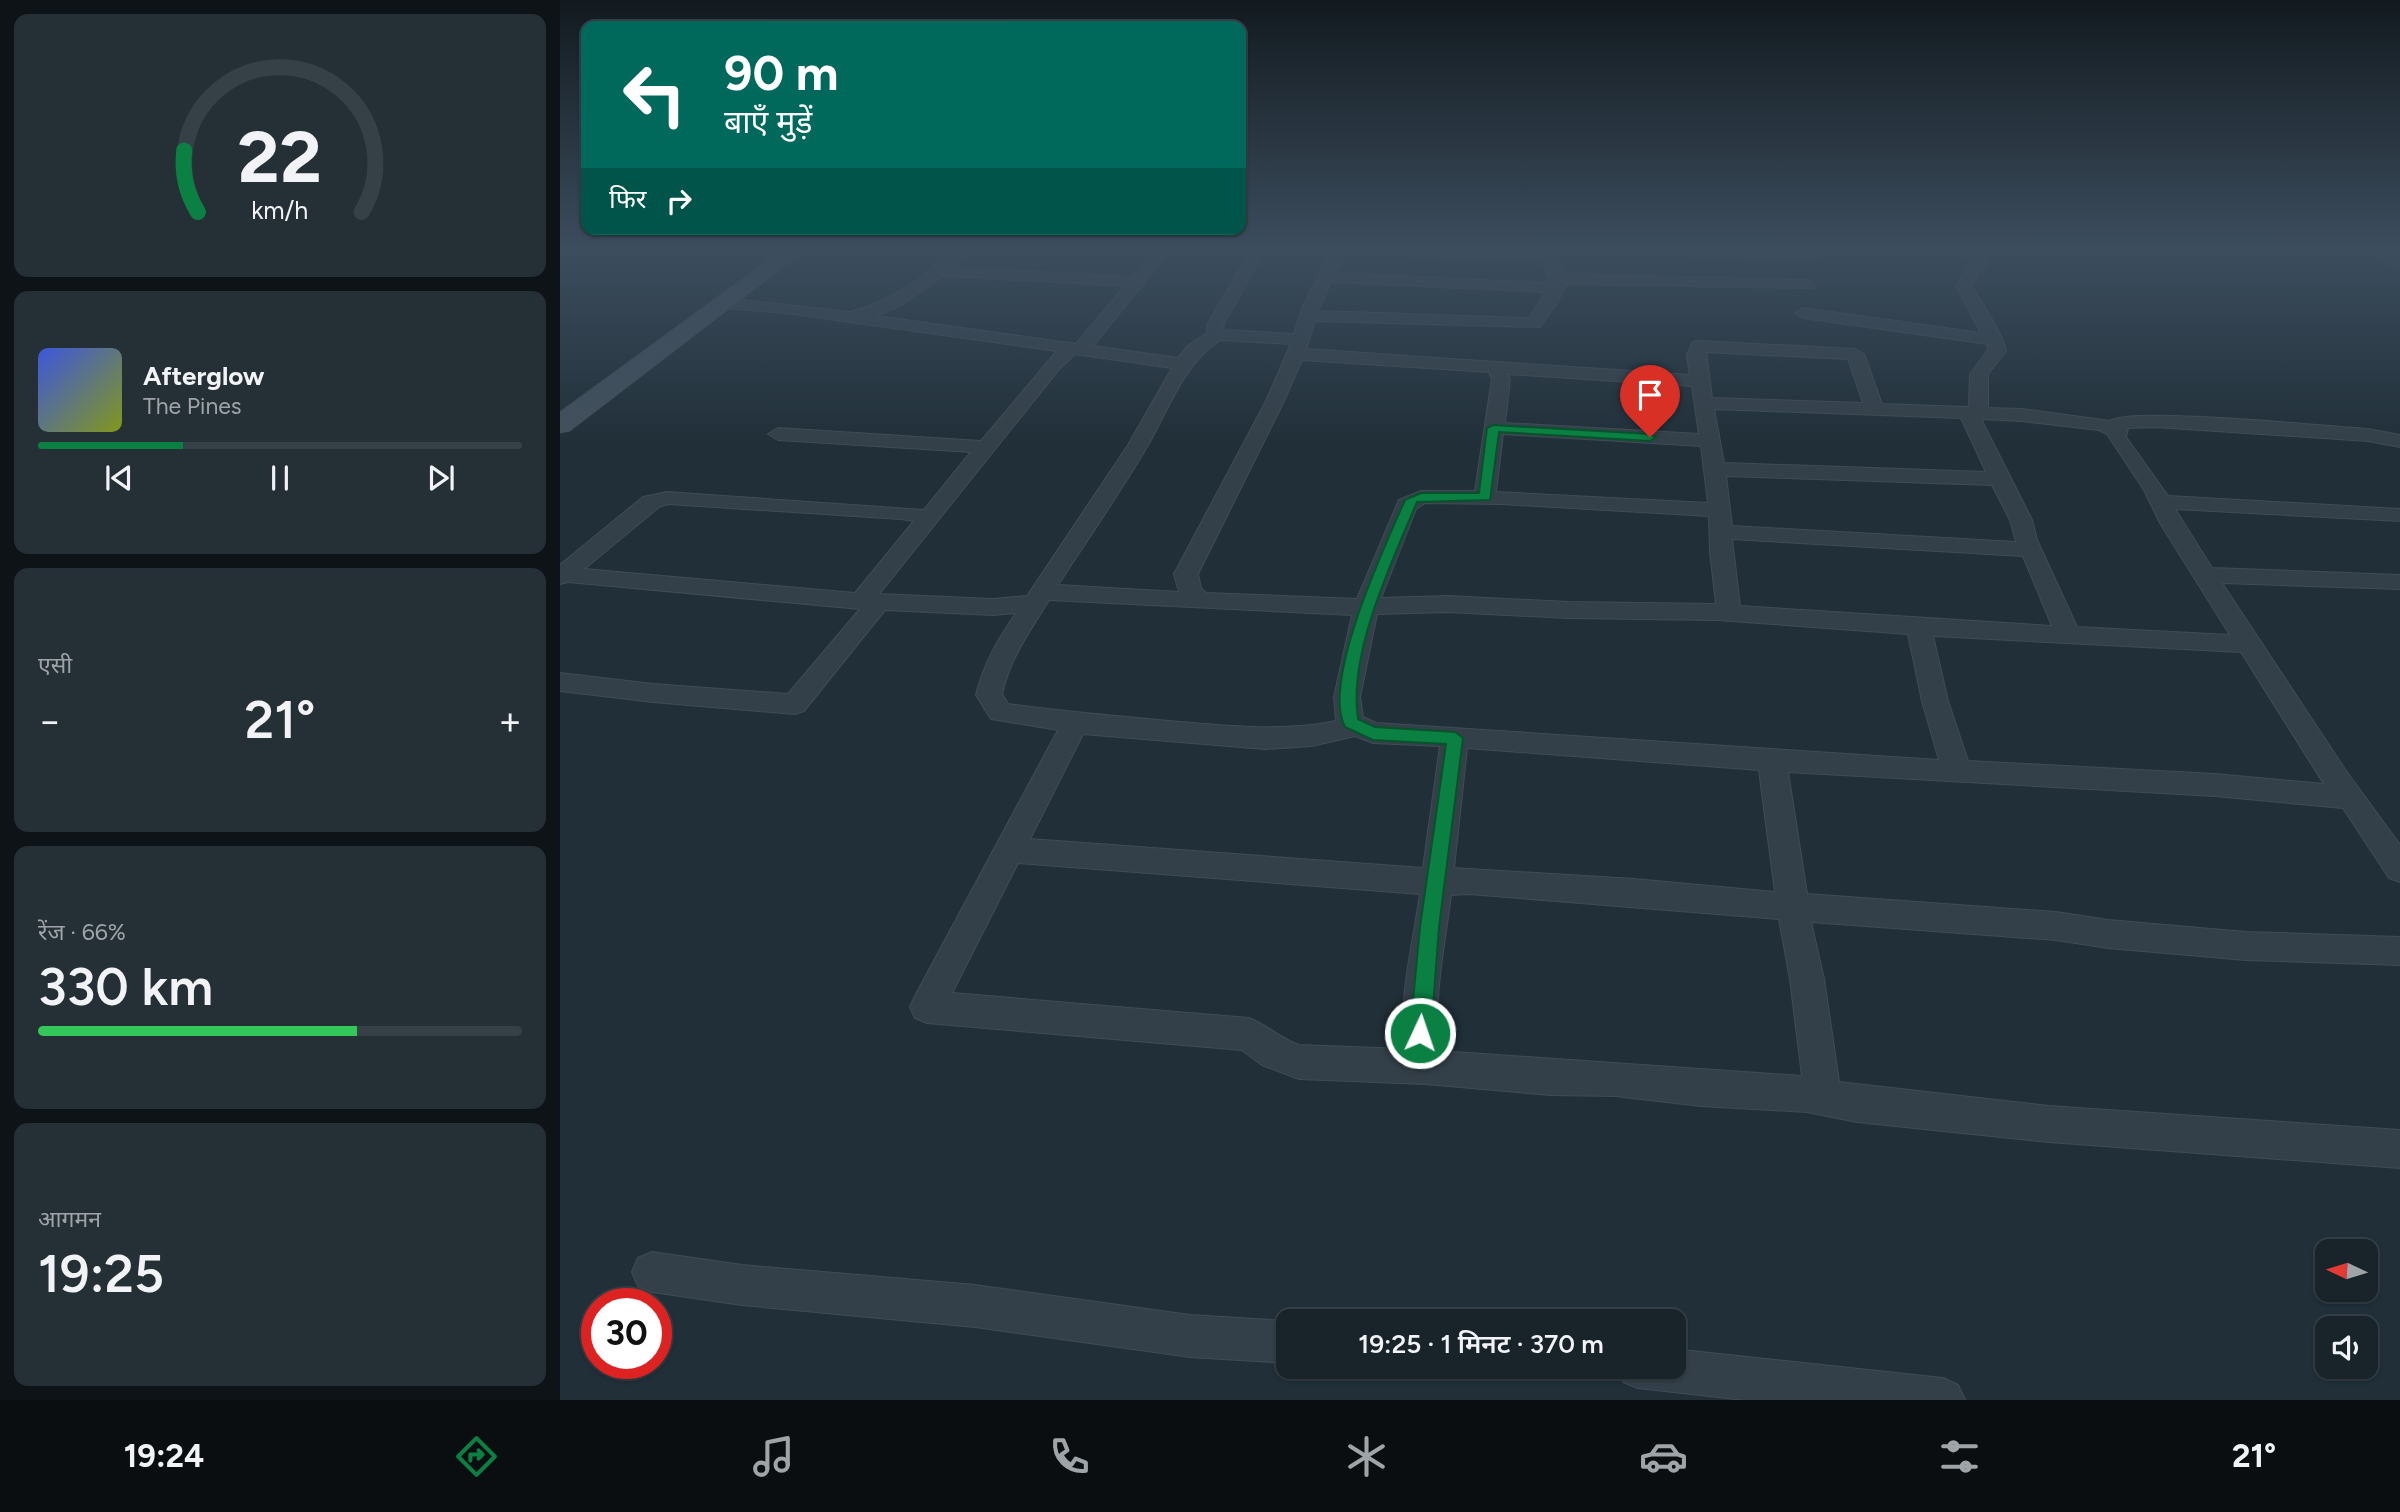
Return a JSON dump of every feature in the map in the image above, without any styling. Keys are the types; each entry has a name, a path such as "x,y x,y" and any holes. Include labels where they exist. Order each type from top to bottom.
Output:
{"street":[{"path":"560,406 697,314"},
{"path":"560,425 699,314"},
{"path":"825,314 1183,363"},
{"path":"840,316 860,314"},
{"path":"560,682 653,693 795,704 929,517 1054,364 1076,349 1108,314"},
{"path":"1216,335 1215,325 1221,314"},
{"path":"1200,601 1189,590 1186,574 1274,403 1308,316 1534,323 1542,314"},
{"path":"1798,325 1800,314"},
{"path":"1979,314 1996,340 1997,351 1980,372 1980,405 1973,413 1973,429 2021,520 2068,635"},
{"path":"1729,612 1721,552 1715,469 1708,440 1705,402 1696,355 1699,346 1712,338 1779,338 1798,325 1996,340"},
{"path":"1357,726 1312,736 1265,739 1075,723 1000,712 989,695 994,673 1004,650 1151,424 1183,363 1195,349 1216,335 1496,369 1700,381"},
{"path":"1699,346 1855,354 1874,408"},
{"path":"1485,497 1501,379 1496,369"},
{"path":"1705,402 2058,418 2104,425 2117,432"},
{"path":"2400,441 2368,435 2155,421 2119,422 2116,437 2161,502 2171,523 2336,779 2352,797 2400,869"},
{"path":"1493,428 1708,440"},
{"path":"778,434 986,447"},
{"path":"1715,469 2000,479"},
{"path":"2031,550 1485,497 1421,497 1412,500 1366,607 1347,698 1350,723 1373,733 1772,761 2215,785 2352,797"},
{"path":"561,575 651,502 667,498 929,517"},
{"path":"2161,502 2400,515"},
{"path":"561,575 870,601 993,607 1038,597 1200,601 1289,607 1448,604 1579,611 1729,612 1918,626 2250,644"},
{"path":"2205,575 2400,582"},
{"path":"1918,626 1935,701 1957,772"},
{"path":"1075,723 927,1007 1249,1034 1275,1053 1299,1062 1425,1066 1823,1097 1857,1104 2036,1123 2176,1130 2400,1149"},
{"path":"1425,1066 1420,1033 1422,999 1455,738"},
{"path":"1772,761 1823,1097"},
{"path":"1009,850 1793,905 1850,912 2056,926 2108,934 2246,946 2400,951"},
{"path":"652,1272 742,1285 975,1306 1191,1336 1276,1341"},
{"path":"1686,1377 1743,1388 1943,1400"}],"route":[{"path":"1420,1033 1430,927 1455,738 1373,733 1350,723 1347,698 1366,607 1412,500 1421,497 1485,497 1493,428 1650,437"}]}
